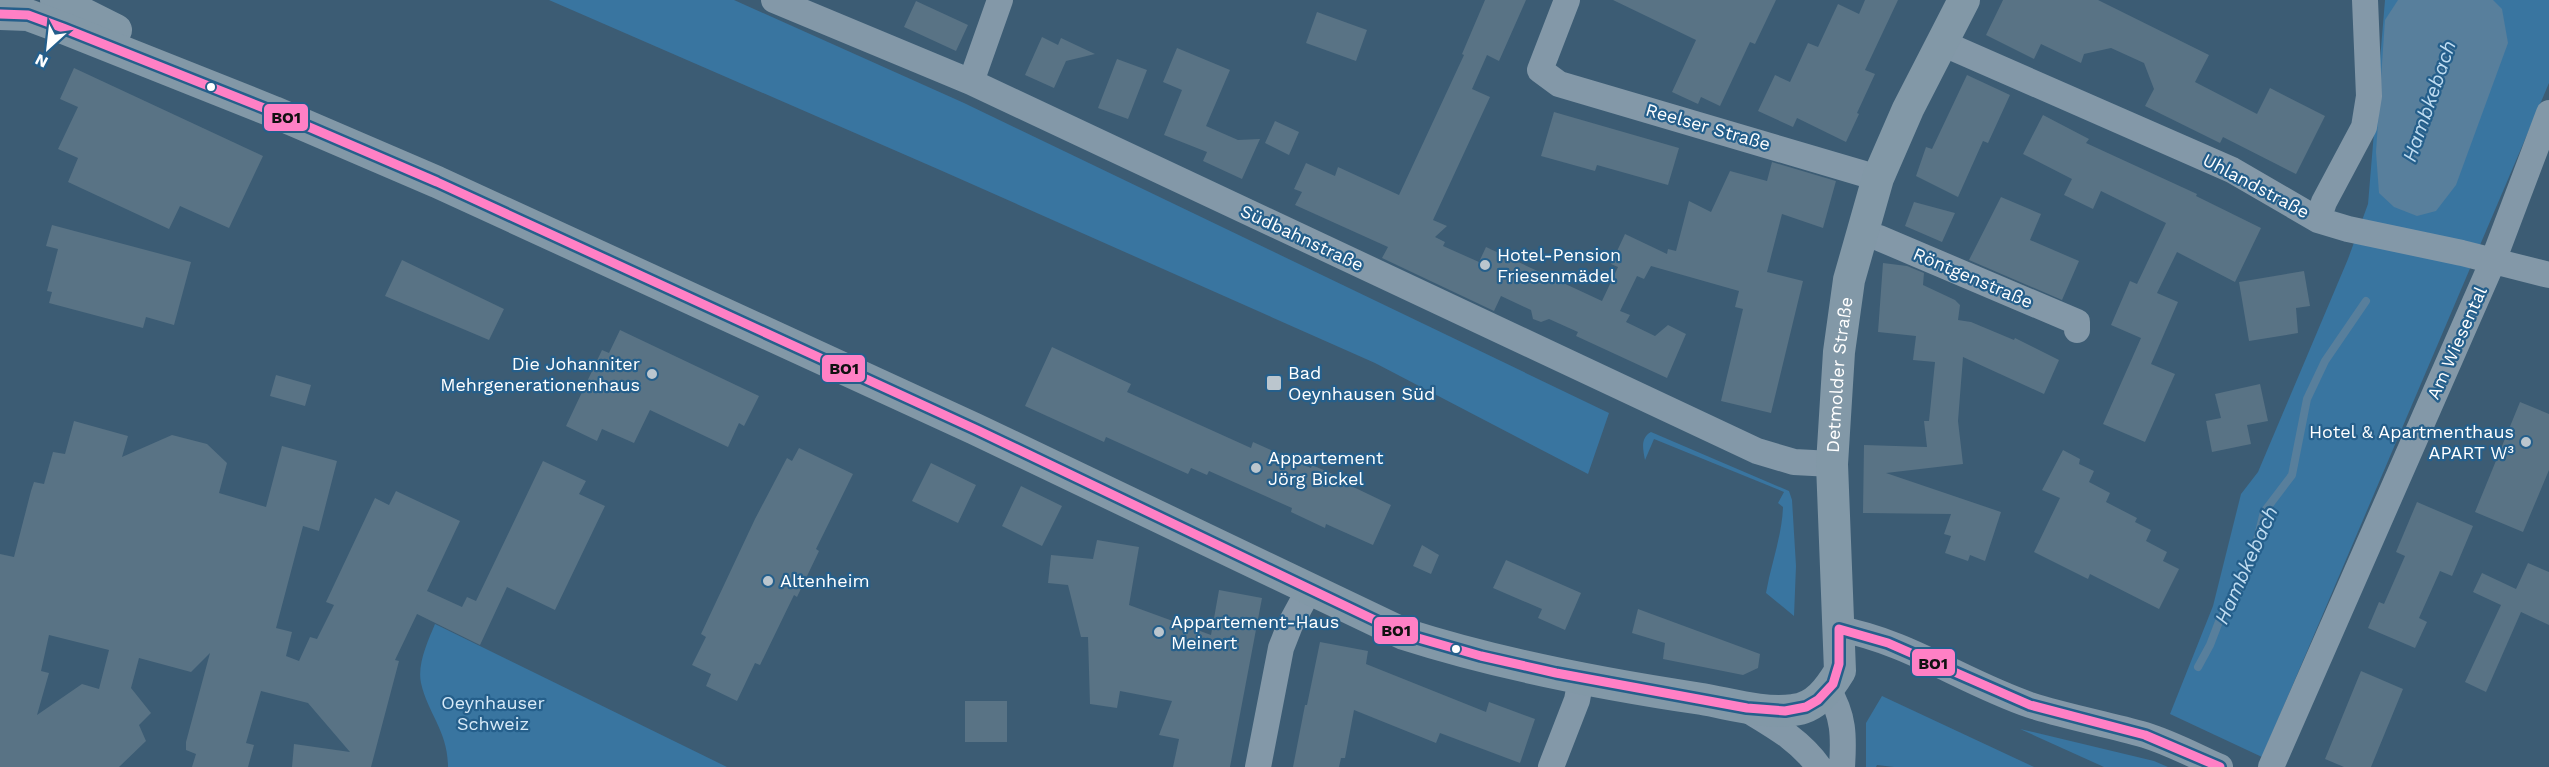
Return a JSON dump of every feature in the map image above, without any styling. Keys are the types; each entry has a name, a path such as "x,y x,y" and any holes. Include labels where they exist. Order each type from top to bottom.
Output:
{"main road":[{"path":"56,0 274,112"},
{"name":"Detmolder Straße","path":"1828,690 1839,671 1832,464 1843,319 1849,280 1878,178 1908,109 1964,0"},
{"path":"0,14 28,15 274,112 437,182 859,375 1404,634 1467,654 1581,679 1740,706 1794,711 1806,707 1828,690"}],"street":[{"name":"Südbahnstraße","path":"774,0 971,82 1757,451 1794,462 1832,464"},
{"path":"971,82 1000,0"},
{"name":"Reelser Straße","path":"1567,0 1540,70 1559,84 1878,178"},
{"path":"2318,220 2324,202 2364,127 2369,96 2365,0"},
{"name":"Uhlandstraße","path":"1942,43 2232,170 2318,220 2348,229 2549,275"},
{"name":"Am Wiesental","path":"2271,767 2493,261 2549,113"},
{"name":"Röntgenstraße","path":"1861,233 1879,238 2077,322 2077,330"},
{"path":"1258,767 1281,648 1290,625 1310,588"},
{"path":"1839,629 1867,634 1893,644 1982,686 2030,705 2154,738 2220,767"},
{"path":"1551,767 1577,700 1581,679"},
{"path":"1828,690 1839,706 1844,742 1842,767"},
{"path":"1740,706 1785,732 1808,752 1819,767"}],"green space":[{"path":"549,0 734,0 964,103 1609,413 1588,474 1375,363"},
{"path":"2385,0 2549,0 2549,83 2262,757 2170,714 2213,606 2241,494 2258,472 2348,259 2368,204"},
{"path":"1651,432 1789,491 1792,500 1796,566 1794,616 1766,593 1782,518 1783,507 1778,503 1784,492 1654,439 1645,460 1644,441"},
{"name":"Oeynhauser Schweiz","path":"435,624 727,767 448,767 445,743 424,694 420,676 424,653"},
{"path":"1882,696 2034,767 1877,765 1866,767 1866,723"},
{"path":"2020,729 2154,761 2168,767 2104,767"}],"water":[{"path":"2398,0 2493,0 2502,9 2508,43 2456,185 2436,211 2417,216 2394,207 2379,193 2376,152 2385,20"}],"building":[{"path":"1485,0 1526,0 1499,61 1487,55 1472,89 1490,97 1433,220 1447,226 1435,237 1445,242 1443,246 1479,262 1486,247 1602,301 1618,267 1611,264 1625,234 1667,254 1668,249 1676,251 1689,201 1711,212 1730,171 1767,181 1772,162 1836,181 1823,228 1782,214 1767,272 1803,281 1771,413 1721,401 1743,309 1735,307 1739,291 1651,266 1644,279 1637,276 1620,311 1630,315 1626,322 1655,336 1668,325 1686,334 1667,378 1576,336 1578,332 1549,319 1541,322 1533,319 1531,310 1501,296 1494,311 1382,258 1388,247 1295,205 1302,192 1294,189 1306,163 1335,176 1338,167 1399,195 1464,55 1462,54"},
{"path":"1613,0 1776,0 1755,44 1750,42 1720,106 1701,97 1698,104 1672,92 1696,40"},
{"path":"1865,0 1898,0 1865,70 1875,74 1846,142 1797,118 1793,127 1758,111 1775,75 1790,82 1808,43 1818,47 1838,4 1859,14"},
{"path":"2003,0 2098,0 2209,55 2195,82 2257,114 2270,88 2325,116 2296,174 2223,137 2220,143 2145,106 2154,89 2144,63 2111,48 2084,54 2081,63 2041,44 2034,59 1986,35"},
{"path":"916,1 968,25 956,51 904,27"},
{"path":"1317,12 1367,30 1356,61 1306,43"},
{"path":"1042,37 1058,45 1061,38 1095,54 1066,61 1054,88 1025,75"},
{"path":"1177,48 1230,70 1206,126 1238,140 1260,139 1242,179 1203,161 1207,152 1164,135 1182,90 1163,82"},
{"path":"1117,59 1147,70 1128,119 1098,108"},
{"path":"74,68 263,156 229,228 180,206 169,229 68,182 78,158 58,149 78,107 60,99"},
{"path":"1967,75 2010,95 1988,143 1983,141 1958,197 1916,176 1926,147 1932,149"},
{"path":"1554,112 1679,148 1668,185 1597,165 1595,171 1541,156"},
{"path":"2043,115 2089,139 2086,143 2197,194 2196,196 2261,228 2235,282 2177,252 2157,293 2178,302 2151,364 2175,374 2145,442 2103,424 2141,338 2111,325 2130,281 2137,284 2166,223 2101,191 2093,209 2064,195 2072,179 2023,154"},
{"path":"1275,121 1299,132 1289,155 1265,143"},
{"path":"2001,197 2041,214 2030,240 2079,261 2062,300 1969,260"},
{"path":"1914,202 1955,213 1942,242 1905,226"},
{"path":"52,225 191,262 174,325 146,317 143,328 49,303 52,292 47,291 58,249 46,246"},
{"path":"402,260 504,309 489,340 385,296"},
{"path":"1883,263 1907,266 1924,273 1923,285 1955,300 1960,305 1958,320 1971,322 2014,340 2015,338 2059,360 2044,394 1963,357 1958,421 1963,464 1886,473 2001,512 1985,561 1970,555 1968,561 1945,553 1951,536 1944,534 1951,514 1863,513 1864,445 1927,447 1924,421 1929,421 1935,362 1913,360 1916,336 1878,332"},
{"path":"2304,271 2310,306 2296,308 2298,333 2249,341 2239,282"},
{"name":"Die Johanniter Mehrgenerationenhaus","path":"620,330 759,396 744,426 739,423 728,447 650,410 634,443 602,429 597,441 566,426 602,350 609,353"},
{"path":"1052,347 1131,384 1127,392 1251,448 1253,442 1311,468 1312,465 1346,480 1345,483 1391,505 1373,545 1326,524 1325,528 1291,512 1292,508 1209,471 1207,475 1191,468 1188,474 1106,437 1104,442 1025,406"},
{"path":"276,375 311,385 305,406 270,396"},
{"path":"2260,384 2268,421 2247,425 2251,444 2212,452 2206,421 2221,418 2215,394"},
{"name":"Hotel & Apartmenthaus APART W³","path":"2520,402 2549,414 2549,470 2523,532 2475,512"},
{"path":"74,421 128,436 122,457 172,435 207,444 227,463 219,493 266,507 282,446 337,461 319,531 303,526 276,628 292,632 286,656 299,661 310,637 317,639 334,605 326,602 375,498 389,505 396,491 460,521 427,591 462,607 467,597 476,601 543,461 586,481 579,494 605,506 555,610 507,587 480,645 417,614 395,660 399,661 371,767 292,767 294,744 350,752 308,703 261,691 246,743 254,745 248,767 192,767 196,754 186,750 186,742 210,653 191,672 139,658 131,688 151,713 139,725 146,741 119,767 0,767 0,554 14,557 34,482 44,484 53,452 65,454","holes":["49,635 109,650 99,689 82,684 37,715 49,673 41,671"]},
{"name":"Altenheim","path":"799,448 853,474 816,549 819,551 797,597 794,595 760,665 755,663 737,701 706,686 711,674 692,665 706,637 701,634 755,519 787,458 792,461"},
{"path":"2063,450 2080,459 2079,464 2094,471 2089,482 2110,493 2106,502 2137,518 2135,522 2151,530 2146,541 2167,552 2163,561 2179,569 2159,609 2090,574 2088,579 2034,552 2060,498 2042,490"},
{"path":"931,463 976,485 958,523 912,501"},
{"path":"1021,486 1062,506 1042,546 1002,526"},
{"path":"2417,502 2473,526 2452,576 2440,571 2419,618 2427,622 2415,648 2368,628 2379,602 2384,604 2405,556 2396,552"},
{"path":"1097,540 1139,547 1129,605 1211,635 1219,590 1262,598 1230,767 1173,767 1179,739 1159,735 1172,701 1120,691 1117,708 1090,704 1088,637 1081,637 1068,585 1048,583 1051,555 1093,559"},
{"path":"1422,545 1439,555 1431,574 1413,566"},
{"path":"1506,560 1581,593 1565,630 1538,618 1542,609 1493,588"},
{"path":"2528,563 2549,572 2549,625 2521,612 2486,692 2465,682 2501,605 2473,592 2482,573 2516,589"},
{"path":"1638,609 1760,654 1758,668 1743,675 1663,659 1665,643 1632,633"},
{"path":"1320,642 1368,651 1366,664 1486,712 1489,702 1535,719 1520,763 1440,733 1436,743 1354,710 1345,758 1341,758 1339,767 1293,767"},
{"path":"2361,671 2403,689 2371,767 2344,767 2325,759"},
{"path":"965,701 1007,701 1007,742 965,742"}],"waterway":[{"name":"Hambkebach","path":"2198,667 2220,619 2240,586 2254,552 2264,512 2292,475 2307,399 2325,361 2366,301"}],"transit line":[{"name":"BO1","path":"0,14 28,15 63,28 274,112 437,182 975,429 1404,634 1481,656 1556,673 1747,708 1785,711 1806,707 1818,700 1833,684 1839,664 1839,629 1888,643 2030,705 2145,735 2220,767"}],"place":[{"name":"Hotel-Pension Friesenmädel","path":"1485,265"},
{"name":"Die Johanniter Mehrgenerationenhaus","path":"652,374"},
{"name":"Bad Oeynhausen Süd","path":"1274,383"},
{"name":"Hotel & Apartmenthaus APART W³","path":"2526,442"},
{"name":"Appartement Jörg Bickel","path":"1256,468"},
{"name":"Altenheim","path":"768,581"},
{"name":"Appartement-Haus Meinert","path":"1159,632"}]}
